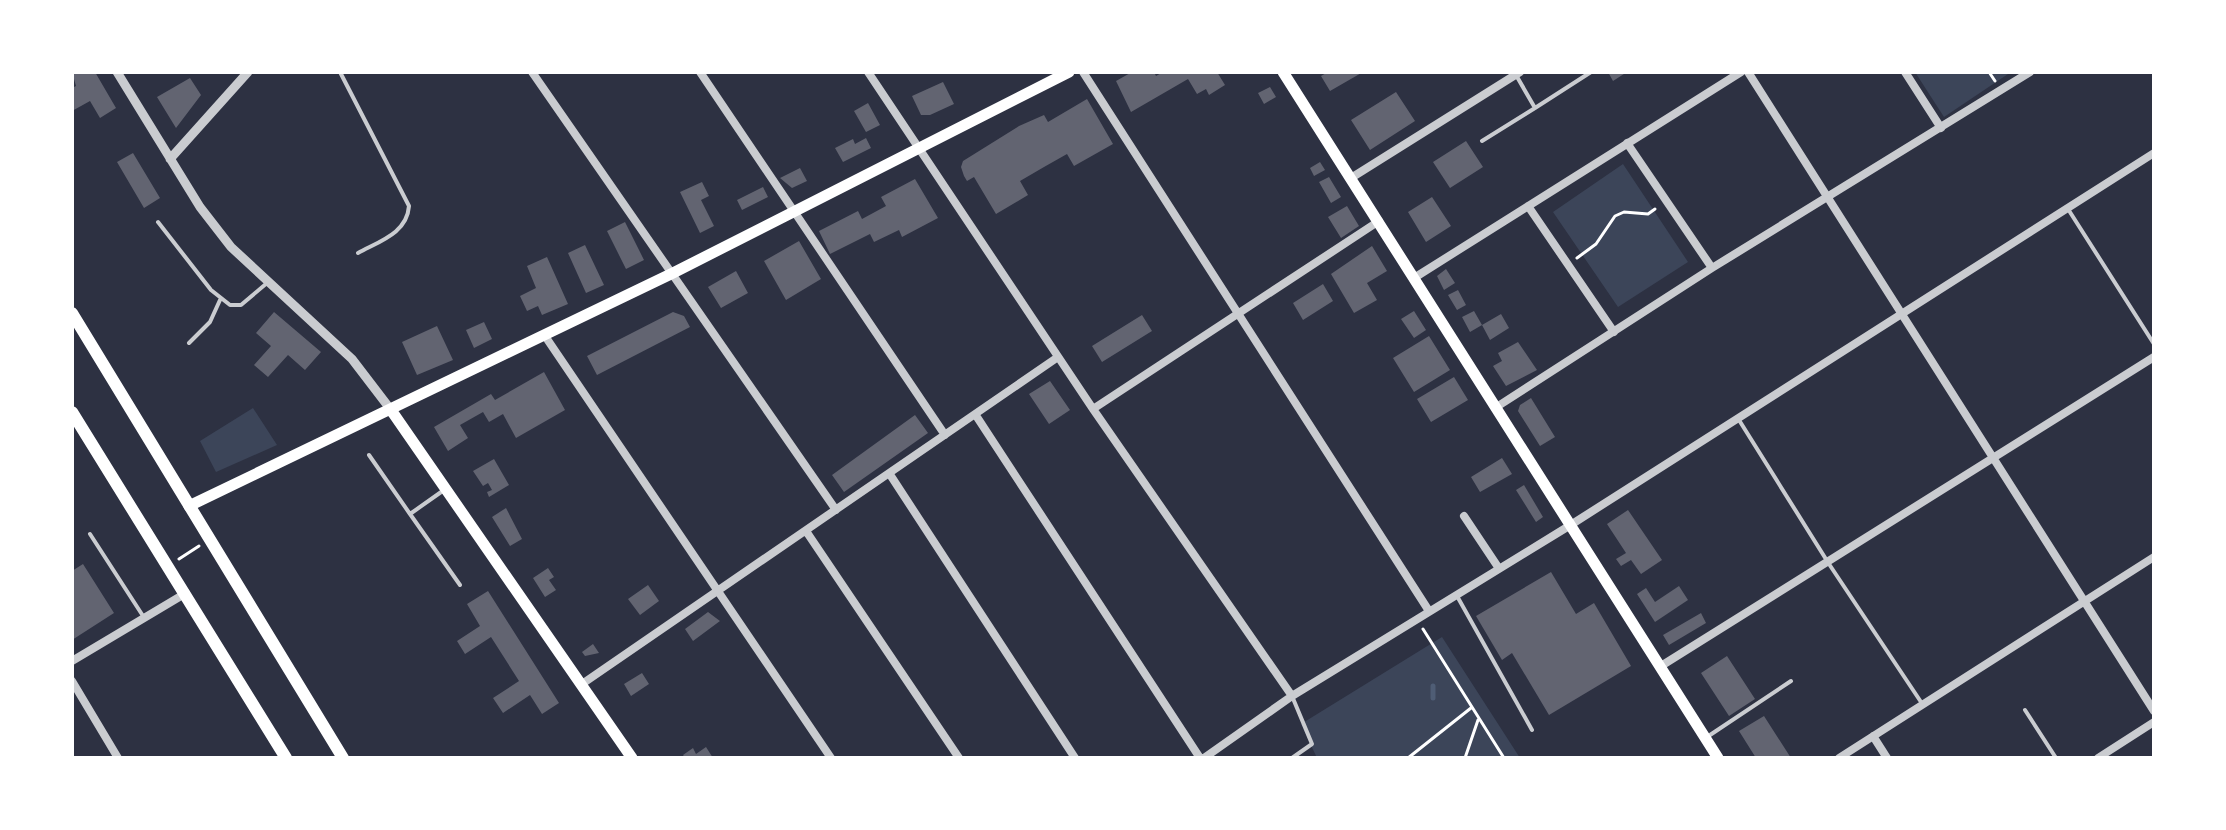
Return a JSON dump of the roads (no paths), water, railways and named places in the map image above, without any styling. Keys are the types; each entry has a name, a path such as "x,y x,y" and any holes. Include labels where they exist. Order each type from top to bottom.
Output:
{"main road":[{"path":"189,506 673,273 1069,72"},
{"path":"1283,72 1718,758"},
{"path":"72,313 343,758"},
{"path":"391,410 632,758"},
{"path":"72,412 286,758"}],"street":[{"path":"117,72 200,207 267,283 352,359 391,410"},
{"path":"532,72 836,510"},
{"path":"700,72 945,435"},
{"path":"868,72 1093,409 1292,696"},
{"path":"1083,72 1429,611"},
{"path":"1414,278 1741,72"},
{"path":"1748,72 2154,711"},
{"path":"1905,72 1941,128"},
{"path":"1495,408 1712,268 2030,72"},
{"path":"170,159 243,73"},
{"path":"1351,178 1518,73"},
{"path":"1627,143 1712,268"},
{"path":"975,414 1202,758 1292,696 1569,526 2154,153"},
{"path":"1528,206 1614,332"},
{"path":"1093,409 1379,221"},
{"path":"545,336 831,758"},
{"path":"582,684 1058,357"},
{"path":"1661,666 1829,564 2154,357"},
{"path":"889,473 1075,758"},
{"path":"1464,516 1498,567"},
{"path":"806,531 959,758"},
{"path":"1839,758 2154,557"},
{"path":"72,661 186,593"},
{"path":"72,681 118,758"},
{"path":"2098,758 2154,722"},
{"path":"1873,736 1887,758"}],"lane":[{"path":"340,72 409,206 408,218 401,229 358,253"},
{"path":"1482,141 1591,72"},
{"path":"1518,73 1535,108"},
{"path":"2067,207 2154,344"},
{"path":"158,222 220,300 230,305 241,305 267,283"},
{"path":"189,343 210,322 220,300"},
{"path":"1737,418 1923,705"},
{"path":"369,455 460,585"},
{"path":"410,514 446,489"},
{"path":"90,534 144,618"},
{"path":"1456,594 1532,730"},
{"path":"1705,738 1791,681"},
{"path":"1292,696 1312,744 1292,758"},
{"path":"2025,710 2056,758"}],"waterway":[{"path":"1433,686 1433,698"}]}
